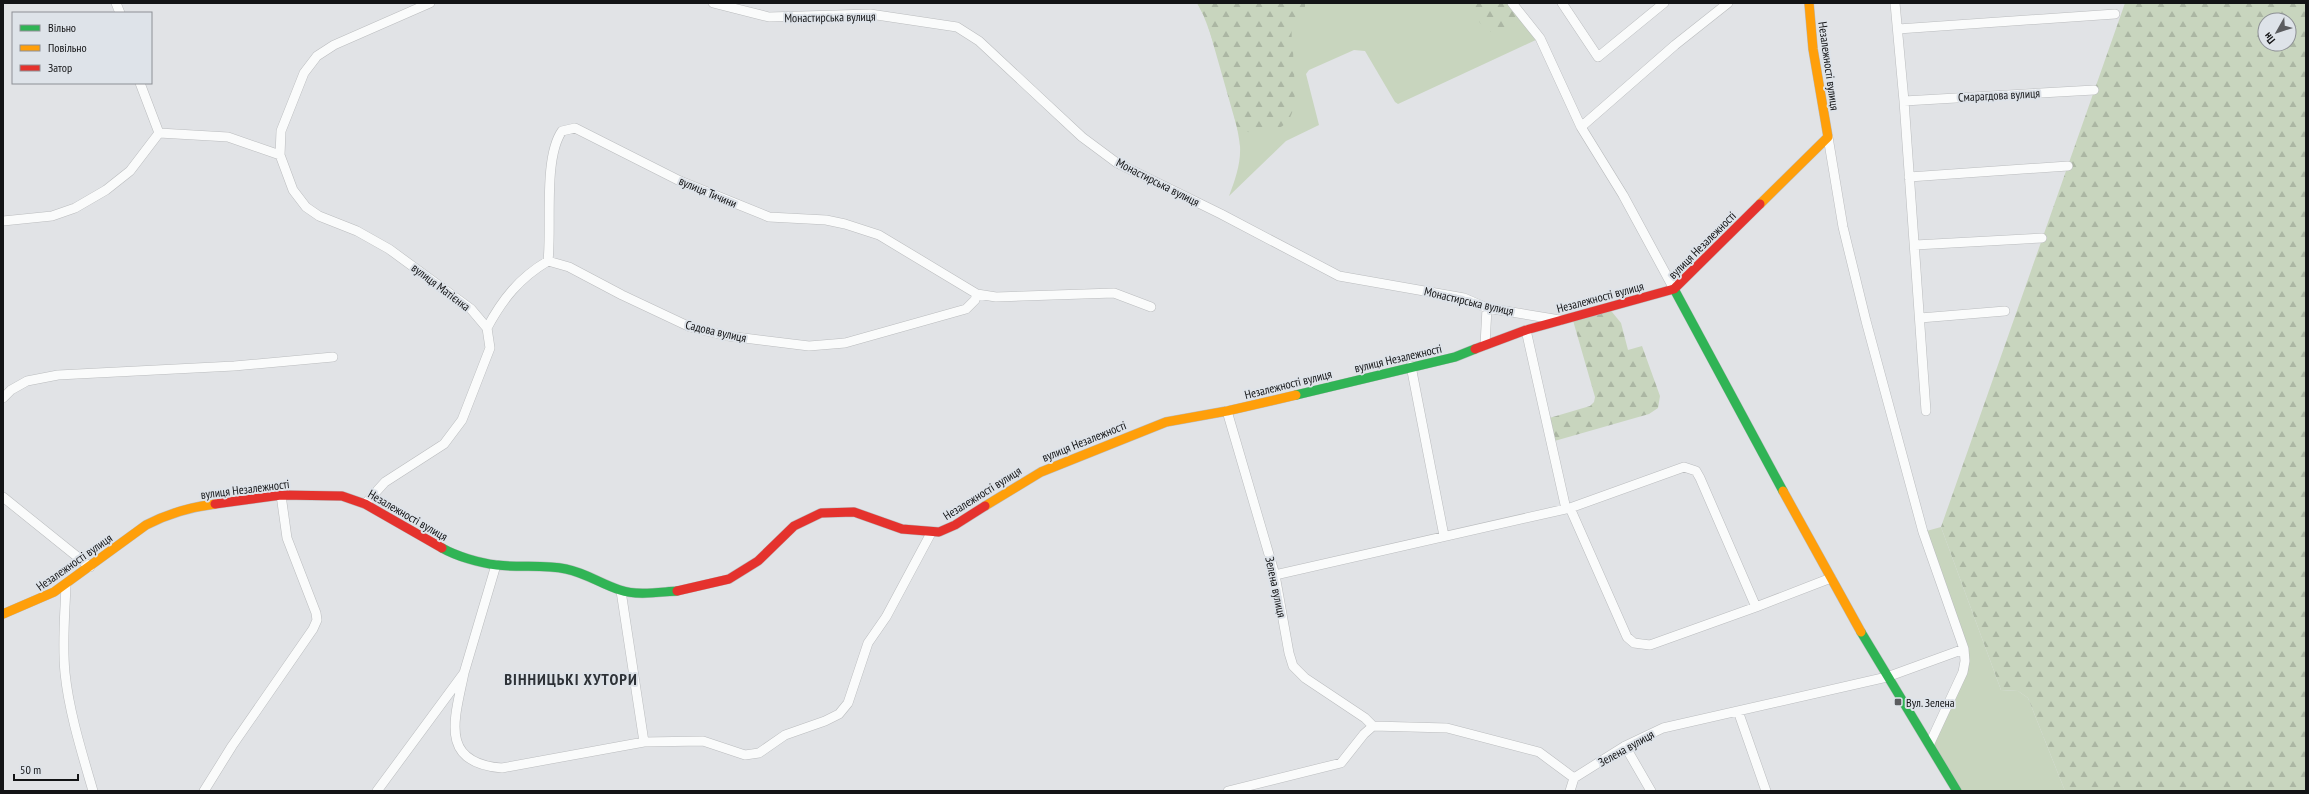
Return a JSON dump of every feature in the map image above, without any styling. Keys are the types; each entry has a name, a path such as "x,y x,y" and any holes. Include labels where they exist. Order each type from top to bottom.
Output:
{"street":[{"path":"159,133 184,136 228,137 280,155 283,122 304,73 317,56 334,45 430,3"},
{"name":"Монастирська вулиця","path":"713,3 775,18 870,14 957,27 987,48 1082,137 1129,170 1221,214 1339,276 1464,298 1487,308 1561,320"},
{"path":"1512,3 1540,38 1581,127 1623,195 1831,578 1887,676 1930,743 1957,791"},
{"path":"1562,3 1598,57 1664,3"},
{"path":"1648,3 1653,11"},
{"path":"1581,127 1675,45 1728,3"},
{"name":"Незалежності вулиця","path":"1809,3 1813,49 1828,136"},
{"path":"1895,3 1915,245 1926,411"},
{"path":"1898,29 2115,14"},
{"path":"140,84 159,133"},
{"name":"Смарагдова вулиця","path":"1904,101 2094,90"},
{"name":"вулиця Тичини","path":"548,261 551,238 550,184 556,140 562,131 575,128 680,180 769,217 826,220 845,224 879,235 977,294"},
{"path":"3,221 52,216 75,208 106,190 130,171 159,133"},
{"path":"1828,136 1843,227 1868,328 1923,532 1964,649 1965,661 1963,672 1930,743"},
{"name":"вулиця Незалежності","path":"1674,289 1828,136"},
{"name":"вулиця Матієнка","path":"280,155 293,190 306,207 319,216 357,231 389,248 471,309 487,328"},
{"path":"1909,178 2068,166"},
{"path":"1915,245 2042,238"},
{"path":"365,504 385,482 444,444 462,420 490,348 487,328 501,302 520,282 548,261"},
{"name":"Садова вулиця","path":"548,261 569,267 622,296 690,327 728,336 809,346 845,343 966,309 975,300 977,294"},
{"name":"Незалежності вулиця","path":"3,614 44,598 90,567 146,525 160,517 199,506 281,495 331,495 365,504 438,548 496,565 566,568 590,576 621,591 646,593 677,592 729,579 758,561 794,526 821,513 838,511 854,512 902,529 931,533 944,531 1050,467 1166,422 1227,411 1411,366 1456,357 1526,330 1674,289"},
{"path":"977,294 996,297 1114,293 1151,307"},
{"path":"1485,345 1487,308"},
{"path":"1920,318 2005,311"},
{"path":"1526,330 1568,508 1627,637 1634,643 1650,645 1831,578"},
{"path":"3,398 11,390 27,381 58,375 234,366 332,357"},
{"path":"1411,366 1444,536"},
{"name":"Зелена вулиця","path":"1227,411 1275,575 1288,653 1293,666 1305,678 1365,718 1373,726"},
{"path":"1275,575 1568,508 1677,469 1691,468 1700,478 1756,607"},
{"path":"204,791 232,746 313,629 317,620 316,613 287,538 281,495"},
{"path":"3,497 90,567"},
{"path":"496,565 464,673 454,724 456,739 466,758 483,766 502,768 644,742 703,741 745,755 759,753 785,735 825,721 839,714 848,703 868,643 886,617 931,533"},
{"path":"66,584 64,641 65,673 74,718 93,791"},
{"path":"621,591 644,742"},
{"name":"Зелена вулиця","path":"1574,778 1625,746 1663,728 1887,676 1964,649"},
{"path":"378,791 464,673"},
{"path":"1738,711 1766,791"},
{"path":"1228,791 1341,764 1364,734 1373,726 1447,728 1539,752 1574,778 1570,791"},
{"path":"1625,746 1652,791"}],"green space":[{"path":"1197,3 1512,3 1540,38 1398,104 1395,102 1365,51 1354,50 1309,70 1306,74 1319,125 1286,141 1229,196 1239,166 1239,135 1215,49 1202,12"},
{"path":"1197,3 1305,3 1305,7 1295,19 1292,27 1295,85 1292,112 1286,122 1276,129 1261,132 1238,131 1207,22"},
{"path":"1471,3 1512,3 1525,18 1504,31 1491,32 1480,23"},
{"path":"2125,3 2306,3 2306,791 2065,791 2028,698 2018,691 2001,690 1941,527"},
{"path":"1608,307 1621,323 1628,350 1642,346 1660,396 1658,408 1649,414 1551,442 1546,419 1590,406 1594,402 1595,397 1572,317"},
{"path":"1941,527 2001,690 2018,691 2028,698 2065,791 1957,791 1930,743 1965,661 1923,532"}],"traffic: fast":[{"path":"1674,289 1783,491"},
{"path":"1296,395 1455,357 1475,349"},
{"path":"442,548 475,561 490,564 566,569 627,592 648,593 677,591"},
{"path":"1861,632 1957,791"}],"traffic: slow":[{"path":"1760,204 1828,137 1813,49 1809,3"},
{"path":"985,506 1041,472 1166,422 1227,411 1296,395"},
{"path":"1783,491 1861,632"},
{"path":"3,614 54,592 146,525 179,512 215,504"}],"traffic: jam":[{"path":"1475,349 1526,330 1674,289 1760,204"},
{"path":"215,504 281,495 342,496 365,504 442,548"},
{"path":"677,591 729,579 758,561 794,526 821,513 854,512 902,529 939,532 955,525 985,506"}],"place":[{"name":"Вул. Зелена","path":"1898,702"}],"district":[{"name":"ВІННИЦЬКІ ХУТОРИ","path":"571,679"}]}
